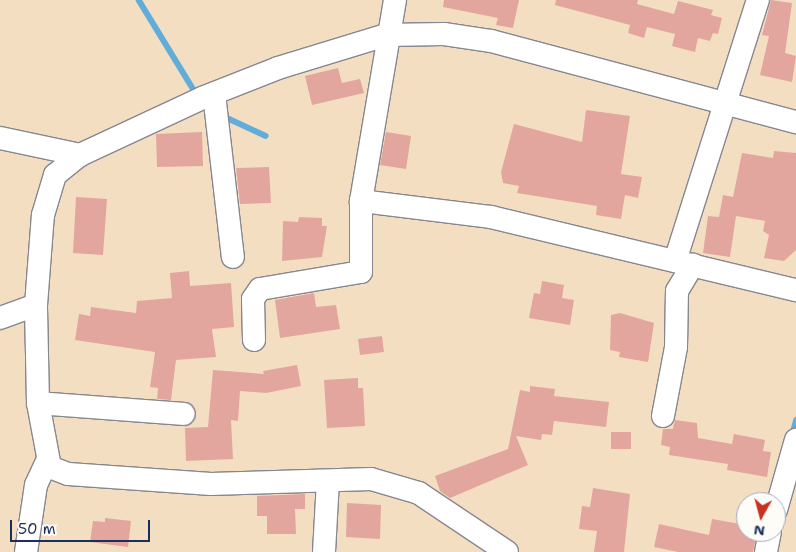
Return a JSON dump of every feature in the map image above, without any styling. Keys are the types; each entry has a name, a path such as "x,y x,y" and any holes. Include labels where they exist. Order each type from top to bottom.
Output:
{"street":[{"path":"254,340 253,299 260,289 360,274 361,201 386,35 396,0"},
{"path":"663,416 676,347 677,291 725,103 758,0"},
{"path":"507,552 426,497 396,483 372,479 211,484 126,480 68,474 50,467 47,461 38,403 36,305 50,186 62,168 80,155 214,94 278,68 386,35 444,34 491,41 796,122"},
{"path":"214,94 233,257"},
{"path":"0,138 80,155"},
{"path":"361,201 492,216 684,261 750,282 796,290"},
{"path":"0,318 36,305"},
{"path":"38,403 184,414"},
{"path":"781,492 796,440"},
{"path":"26,552 36,486 47,461"},
{"path":"324,552 328,481"}],"building":[{"path":"444,0 519,0 513,28 496,25 498,18 443,7"},
{"path":"556,0 638,0 637,4 674,14 678,1 713,10 711,15 722,18 718,34 713,33 710,41 698,38 695,52 672,46 675,34 647,27 644,38 628,33 630,25 555,5"},
{"path":"771,0 792,3 785,53 796,56 792,82 760,75 769,36 762,35"},
{"path":"338,68 342,83 360,79 364,93 312,105 305,76"},
{"path":"586,110 630,116 621,174 642,177 638,198 625,195 621,219 596,215 597,206 517,193 519,186 503,183 501,172 514,124 582,142"},
{"path":"202,132 203,166 157,167 156,134"},
{"path":"386,132 411,136 406,169 380,165"},
{"path":"774,151 796,153 796,250 784,261 764,258 769,235 763,231 765,221 736,216 730,257 703,253 708,216 719,217 723,195 733,197 742,153 773,158"},
{"path":"269,167 271,203 240,204 236,168"},
{"path":"76,197 107,199 103,255 73,253"},
{"path":"299,217 322,218 322,226 327,226 322,257 282,261 283,221 298,222"},
{"path":"189,271 190,286 231,283 234,327 212,329 216,357 176,360 171,400 157,399 158,388 150,387 155,352 75,340 79,314 90,316 91,307 136,313 137,301 172,298 170,273"},
{"path":"542,281 564,285 562,298 574,300 570,325 529,318 534,293 540,294"},
{"path":"314,293 316,307 336,305 340,329 280,338 275,300"},
{"path":"620,313 654,323 648,362 619,357 620,352 610,350 611,315"},
{"path":"382,336 384,352 360,355 358,339"},
{"path":"297,365 301,386 266,393 240,391 238,421 231,420 233,459 186,461 185,428 208,427 213,370 264,374 263,371"},
{"path":"358,378 358,388 363,388 365,426 327,428 324,380"},
{"path":"530,386 555,389 554,396 609,402 606,427 554,421 552,435 542,434 541,440 516,436 528,465 450,498 440,491 435,476 508,449 520,390 530,392"},
{"path":"675,420 697,423 698,438 732,444 734,434 765,440 763,451 771,452 767,477 727,470 728,464 669,455 670,447 661,445 663,429 673,429"},
{"path":"611,432 631,432 631,449 611,449"},
{"path":"593,488 630,494 624,552 594,552 597,531 579,529 582,506 590,507"},
{"path":"305,494 305,509 295,509 296,534 267,534 267,516 257,516 257,496"},
{"path":"347,503 381,505 380,539 346,537"},
{"path":"105,518 131,521 128,547 90,542 93,521 105,522"},
{"path":"712,519 736,523 736,542 755,542 753,552 678,552 654,547 659,524 709,535"}],"waterway":[{"path":"139,0 197,95"},
{"path":"223,116 266,136"},
{"path":"792,436 796,421"}]}
